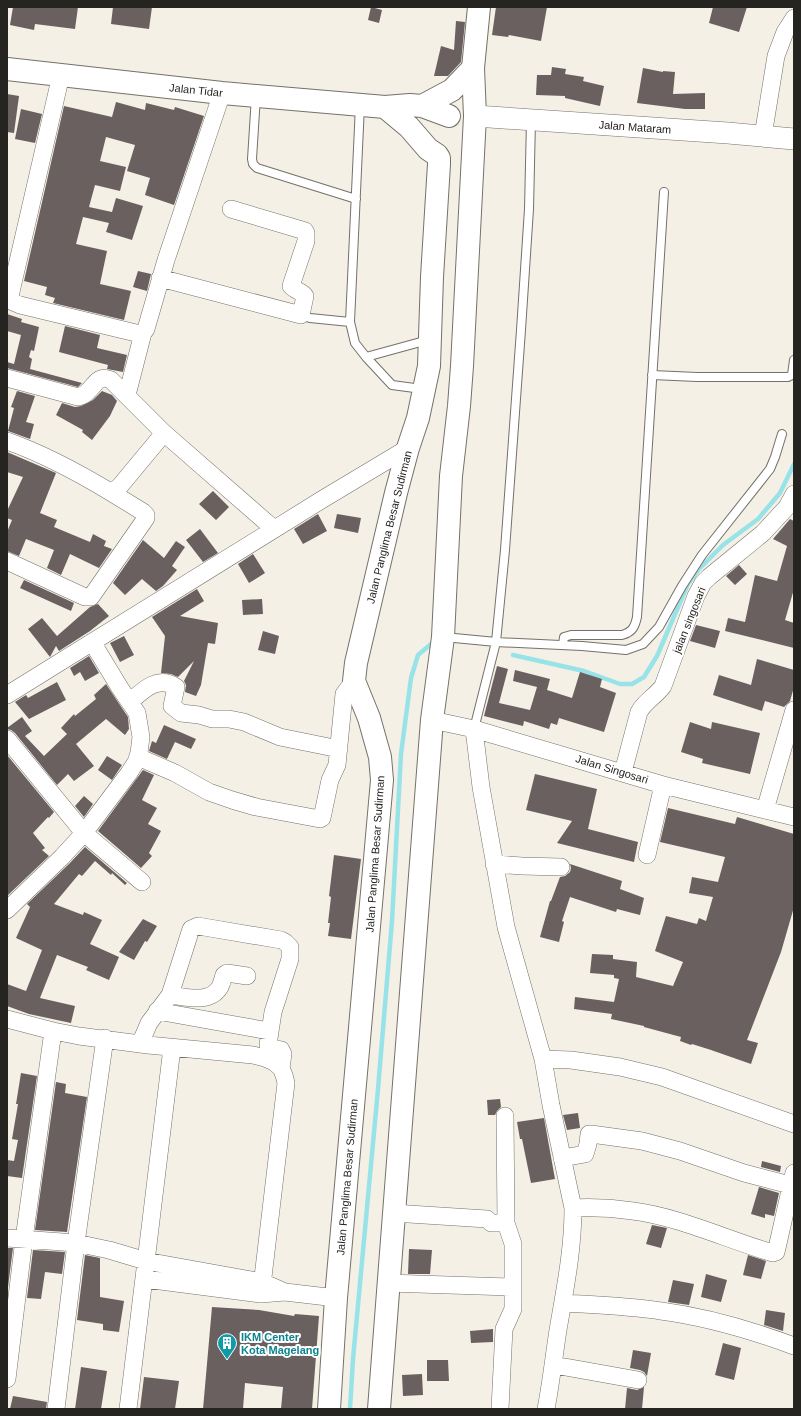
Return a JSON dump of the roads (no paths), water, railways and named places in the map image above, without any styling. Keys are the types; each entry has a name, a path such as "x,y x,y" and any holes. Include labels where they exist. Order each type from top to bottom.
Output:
{"main road":[{"path":"379,1409 432,720 444,637 451,476 461,386 474,144 475,116 473,68 479,7"},
{"path":"422,106 452,90 473,68"},
{"name":"Jalan Tidar","path":"7,69 222,93 385,107 410,105 422,106"},
{"path":"422,106 449,116"},
{"path":"385,107 409,127 428,149"},
{"path":"428,149 425,142 425,136 430,123 442,116 475,116"},
{"name":"Jalan Panglima Besar Sudirman","path":"329,1409 336,1298 382,780 380,757 369,718 354,681 359,645 408,448 418,418 429,366 432,277 439,158 428,149"}],"street":[{"path":"763,136 776,56 785,32 794,18"},
{"path":"61,75 10,296 13,302 20,306 135,333 143,333"},
{"path":"127,395 143,333 146,329 160,278 222,93"},
{"name":"Jalan Mataram","path":"475,116 794,139"},
{"path":"160,278 301,315 305,296 304,294 293,289 291,286 306,241 305,231 231,209"},
{"path":"7,378 78,397 88,393 99,379 107,378 111,380 164,432 274,529"},
{"path":"112,493 120,486 164,432"},
{"path":"7,441 85,476 146,515 146,518 92,597 85,598 7,561"},
{"path":"7,695 274,529 408,448"},
{"name":"jalan singosari","path":"624,772 639,712 642,706 658,693 663,686 696,596 703,584 763,533 787,507 794,494"},
{"path":"7,910 62,857 84,833 129,773 138,757 141,737 137,713 92,642"},
{"path":"138,757 175,773 209,792 232,800 256,807 320,819 322,818 330,780 337,765 344,694 354,681"},
{"path":"130,702 146,687 168,682 176,687 172,706 181,713 199,715 212,719 229,719 244,722 280,737 338,749"},
{"path":"765,810 794,710"},
{"name":"Jalan Singosari","path":"432,720 474,729 624,772 663,785 794,817"},
{"path":"474,729 481,787 506,927 543,1059 573,1208 571,1254 546,1409"},
{"path":"7,739 84,833 142,882"},
{"path":"647,855 663,785"},
{"path":"494,864 561,866"},
{"path":"140,1044 149,1023 170,995 193,927 198,926 281,940 290,947 290,959 273,1012 268,1045 269,1048 281,1050 283,1054 281,1068"},
{"path":"170,995 204,998 211,996 216,992 221,986 224,975 227,973 247,976"},
{"path":"157,1011 269,1031"},
{"path":"7,1019 53,1031 140,1044 253,1055 274,1062 281,1068 286,1083 262,1288"},
{"path":"7,1379 24,1239 53,1031"},
{"path":"56,1409 76,1243 105,1038"},
{"path":"128,1409 172,1048"},
{"path":"543,1059 570,1060 620,1067 662,1077 794,1124"},
{"path":"500,1409 504,1329 513,1309 513,1244 506,1223 504,1116"},
{"path":"562,1158 585,1154 589,1134 591,1134 642,1141 680,1151 744,1173 792,1179 776,1252 773,1253 665,1218 635,1211 600,1207 573,1208"},
{"path":"393,1213 487,1219 491,1223 506,1223"},
{"path":"7,1238 76,1243 262,1288 336,1298"},
{"path":"145,1279 262,1288"},
{"path":"388,1283 513,1287"},
{"path":"563,1303 621,1306 662,1311 737,1327 794,1346"},
{"path":"554,1365 638,1380"}],"lane":[{"path":"256,95 252,159 253,164 257,168 356,200"},
{"path":"360,104 350,322 355,343 392,385 424,390"},
{"path":"474,729 496,642 505,550 521,338 531,119"},
{"path":"563,645 564,637 571,635 628,634 634,628 636,621 664,192"},
{"path":"301,315 310,318 350,322"},
{"path":"366,357 430,340"},
{"path":"652,375 697,377 788,377 792,375 794,360"},
{"path":"444,637 496,642 626,650 643,644 651,638 659,627 682,586 702,555 770,469 782,434"}],"waterway":[{"path":"513,655 584,671 620,684 632,684 644,677 657,656 688,584 699,569 723,545 758,519 780,493 794,464"},
{"path":"350,1409 353,1359 392,921 401,754 411,678 418,655 431,644"}],"place":[{"name":"IKM Center Kota Magelang","path":"227,1360"}]}
